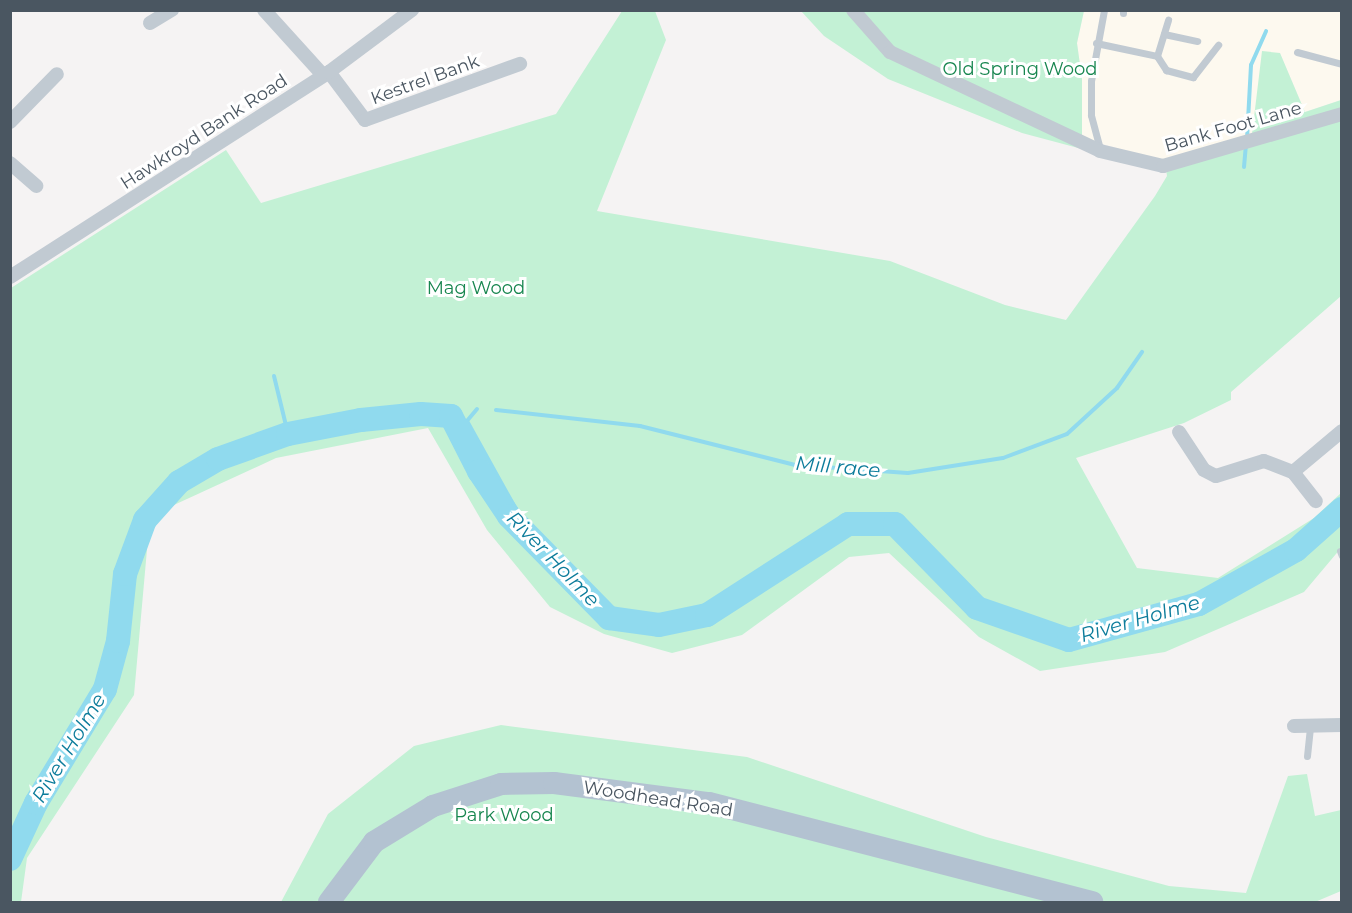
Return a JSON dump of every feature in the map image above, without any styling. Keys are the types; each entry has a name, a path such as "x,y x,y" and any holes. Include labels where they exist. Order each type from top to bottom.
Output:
{"main road":[{"name":"Woodhead Road","path":"329,903 374,842 433,806 501,784 554,783 709,803 1092,903"}],"street":[{"path":"150,23 172,10"},
{"path":"264,10 326,74"},
{"name":"Hawkroyd Bank Road","path":"10,277 326,74 412,10"},
{"name":"Bank Foot Lane","path":"853,10 890,52 1100,152 1163,166 1341,114"},
{"name":"Kestrel Bank","path":"326,74 365,120 520,64"},
{"path":"10,122 57,75"},
{"path":"10,164 36,186"},
{"path":"1293,472 1341,430"},
{"path":"1179,432 1204,470 1216,476 1264,461 1293,472 1316,501"},
{"path":"1294,726 1341,725"}],"lane":[{"path":"1100,152 1091,116 1096,43 1104,10"},
{"path":"1157,56 1168,20"},
{"path":"1164,34 1197,41"},
{"path":"1096,43 1157,56 1166,70 1196,76 1218,45"},
{"path":"1297,52 1341,64"},
{"path":"1307,756 1310,725"}],"shaded area":[{"path":"1084,11 1341,11 1341,100 1305,112 1280,53 1252,134 1165,162 1082,138 1082,79 1077,43"}],"green space":[{"name":"Mag Wood","path":"622,11 655,11 666,40 597,211 890,261 1005,305 1066,320 1155,196 1167,176 1165,162 1252,134 1262,51 1280,53 1305,112 1341,100 1341,296 1231,392 1231,400 1184,423 1076,458 1137,568 1218,578 1314,518 1341,493 1341,548 1304,592 1165,652 1040,671 979,637 889,553 849,557 742,635 672,653 604,634 550,607 487,530 428,428 276,458 150,516 134,695 27,858 21,902 11,902 11,288 226,150 261,203 556,114"},
{"name":"Old Spring Wood","path":"801,11 1084,11 1077,43 1082,79 1082,149 1022,133 888,79 824,36"},
{"name":"Park Wood","path":"501,725 747,757 986,837 1169,886 1246,893 1288,776 1307,774 1315,816 1341,810 1341,891 1315,902 281,902 328,814 414,746"}],"waterway":[{"name":"Mill race","path":"1247,139 1251,65 1266,31"},
{"name":"Mill race","path":"1244,167 1246,146"},
{"name":"Mill race","path":"496,410 640,426 795,465 908,473 1003,458 1067,434 1117,388 1142,352"},
{"path":"274,376 288,434"},
{"name":"Mill race","path":"477,409 467,421 529,533"},
{"name":"River Holme","path":"10,859 36,803 105,689 118,641 125,574 145,520 179,482 218,459 288,434 361,420 421,414 451,416 479,471 509,516 609,618 659,625 707,615 848,524 895,524 977,608 1069,640 1199,604 1296,550 1342,509"}]}
